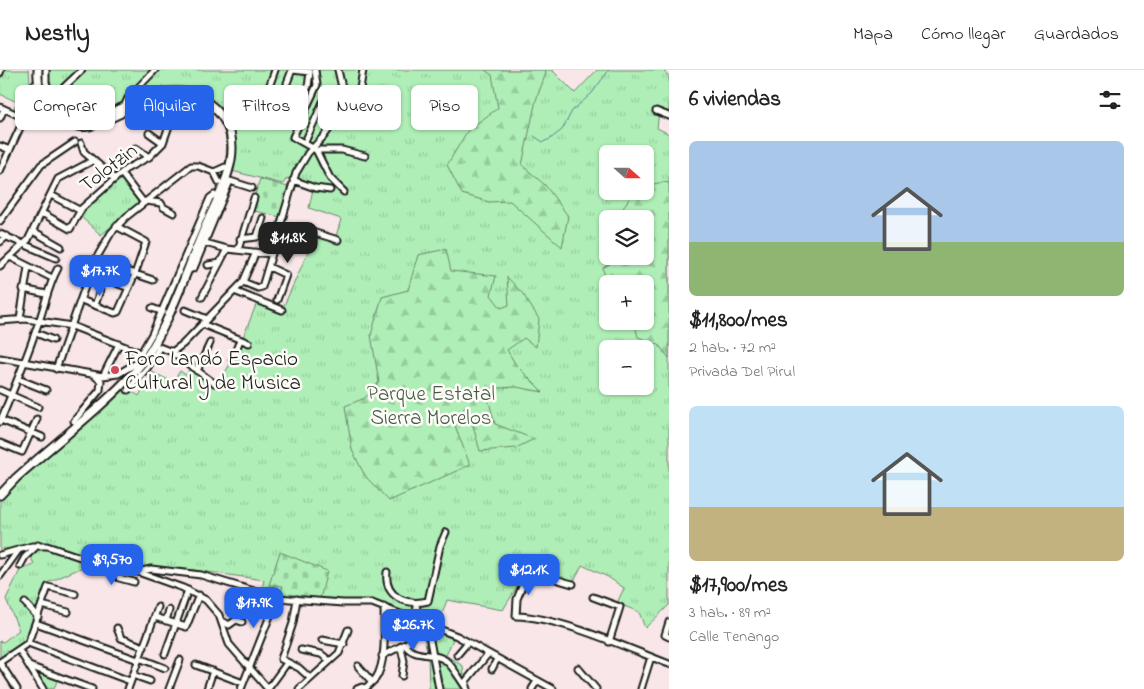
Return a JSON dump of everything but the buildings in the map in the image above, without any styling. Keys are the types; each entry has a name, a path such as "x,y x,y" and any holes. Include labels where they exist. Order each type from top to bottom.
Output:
{"highway":[{"path":"34,70 35,85"},
{"path":"38,70 39,85"},
{"path":"0,495 16,478 124,383 156,347 186,271 211,219 231,158 230,134 221,115 202,98 181,91 160,92 115,113"},
{"path":"115,112 125,109"},
{"path":"0,490 16,472 119,382 136,364 151,341 225,167 227,141 218,118 214,114"}],"street":[{"path":"46,70 47,85 49,91 53,93 61,90 82,70"},
{"path":"122,110 128,98 155,70"},
{"path":"270,85 275,70"},
{"path":"287,83 292,70 310,72 308,88"},
{"path":"315,70 316,85 293,136 314,149 330,178 344,192"},
{"path":"338,70 341,85"},
{"path":"361,85 363,70"},
{"path":"0,118 2,108 15,114"},
{"path":"656,110 669,116"},
{"path":"305,142 318,113"},
{"path":"0,171 19,130"},
{"name":"Tolotzin","path":"79,210 121,173 149,156 164,143 168,130"},
{"path":"244,282 258,288 263,285 293,180 303,159 314,149 329,130"},
{"path":"149,133 164,143"},
{"path":"0,221 41,165 78,142 82,149 115,179"},
{"path":"0,146 10,150"},
{"path":"136,148 149,156"},
{"path":"314,149 342,150 365,156"},
{"path":"0,266 26,244 59,178 94,160"},
{"path":"56,369 94,260 116,226 191,166 198,166 214,172 219,182"},
{"path":"214,172 225,167"},
{"path":"121,173 145,202 160,203 174,213"},
{"path":"293,180 315,188 330,190"},
{"path":"186,271 194,268 205,243 211,219 230,181 252,188"},
{"path":"42,213 70,229 79,210 50,195"},
{"path":"238,250 254,198"},
{"path":"240,239 257,236 263,218"},
{"path":"81,300 117,313 129,288 145,240 116,226"},
{"path":"277,234 293,238 299,228 338,240"},
{"path":"33,231 61,247"},
{"path":"0,234 56,258"},
{"path":"0,242 7,236"},
{"path":"205,243 227,249 271,254"},
{"path":"202,297 227,249"},
{"path":"172,352 184,344 244,282 256,252"},
{"path":"10,257 52,278"},
{"path":"94,260 153,280"},
{"path":"208,265 220,263"},
{"path":"20,319 23,289 28,267"},
{"path":"269,267 286,275 277,300"},
{"path":"42,437 0,419 36,333 46,294 58,268"},
{"path":"116,283 129,288"},
{"path":"23,289 46,294"},
{"path":"95,306 100,290"},
{"path":"234,291 282,310"},
{"path":"0,321 20,319 72,326 141,353 163,312 152,308"},
{"path":"185,310 207,319"},
{"path":"202,324 249,343"},
{"path":"36,333 53,340"},
{"path":"232,360 240,340"},
{"path":"196,371 210,343"},
{"path":"103,376 119,344"},
{"path":"128,390 148,367 156,347 172,352 214,383"},
{"path":"0,358 103,376 118,374 136,364"},
{"path":"10,394 18,379 24,361"},
{"path":"74,422 102,387 100,380 95,375"},
{"path":"18,379 46,390"},
{"path":"0,390 38,406"},
{"path":"0,443 21,452 37,419"},
{"path":"387,572 386,582 392,594 398,598 416,604 430,600 439,549 446,532"},
{"path":"20,566 24,558 38,545"},
{"path":"0,555 38,545 54,547 90,561 138,572 188,590 200,595 216,612 229,644 268,689 287,663"},
{"path":"0,576 19,550"},
{"path":"119,568 119,578 134,582"},
{"path":"138,572 151,569 201,575 277,598 344,604 369,602 468,642 553,689"},
{"path":"573,584 552,579 536,572 528,572 523,579 517,599 516,616 556,623 669,664"},
{"path":"17,689 0,663 28,643 49,586 75,594"},
{"path":"165,654 188,590"},
{"path":"155,617 187,626 200,595"},
{"path":"593,597 620,607 609,642"},
{"path":"241,689 277,598"},
{"path":"297,599 293,623 281,658 299,668 310,678"},
{"path":"25,603 38,617"},
{"path":"382,656 403,647 410,640 419,621 416,604"},
{"path":"42,605 68,612"},
{"path":"128,689 158,607"},
{"path":"357,689 362,687 365,689 378,675 384,640 384,607"},
{"path":"166,621 169,610"},
{"path":"224,622 229,625 236,620 242,622"},
{"path":"669,622 665,635 669,637"},
{"path":"36,623 171,670"},
{"path":"427,624 439,689"},
{"path":"117,628 121,638 144,647"},
{"path":"299,689 330,661 344,644 348,630"},
{"path":"322,640 344,644"},
{"path":"457,656 468,642"},
{"path":"28,643 130,681"},
{"path":"403,647 411,652 434,656 449,664 467,689"},
{"path":"402,676 403,647"},
{"path":"19,650 43,689"},
{"path":"301,650 322,654 330,661"},
{"path":"467,689 467,680 488,654"},
{"path":"641,689 651,657"},
{"path":"492,669 497,659"},
{"path":"168,689 171,670 180,660"},
{"path":"196,664 243,683"},
{"path":"29,666 92,689"},
{"path":"358,666 372,682"},
{"path":"578,668 596,689"},
{"path":"207,689 213,671"},
{"path":"133,674 150,682"},
{"path":"532,689 537,681"}],"green space":[{"path":"4,70 29,70 30,85 15,85 15,101 0,94 0,78"},
{"name":"Parque Estatal Sierra Morelos","path":"46,70 552,70 575,93 597,70 663,70 669,76 669,116 659,112 657,128 669,134 669,605 645,628 639,612 617,603 624,588 608,577 582,565 571,587 527,570 503,610 447,600 436,631 453,639 444,660 445,662 447,656 463,666 465,689 429,689 428,654 421,626 400,615 352,600 347,604 286,598 261,593 264,580 180,568 166,574 92,563 47,583 29,641 0,660 0,641 3,642 19,630 6,599 20,570 34,565 28,548 3,549 0,554 0,492 119,383 139,396 152,372 173,382 180,371 186,375 189,370 218,385 238,350 258,300 282,310 316,234 335,240 341,219 309,208 313,189 287,178 283,184 224,169 226,139 223,126 214,111 214,85 125,85 125,101 115,105 115,85 33,85 32,81"},
{"path":"485,70 545,70 546,73 536,100 522,165 545,185 568,216 562,247 510,201 489,202 462,194 447,165 468,130 478,130 478,123 498,108 492,75"},
{"path":"120,178 139,203 101,235 79,215"},
{"path":"260,179 288,187 280,217 250,210"},
{"path":"669,183 669,358 658,344 654,343 654,340 638,337 636,330 654,330 654,275 604,275 603,268 608,265 654,265 654,210 622,210 628,200 654,200 654,184"},
{"path":"446,249 451,271 496,276 491,295 501,308 509,305 507,277 523,294 539,319 536,347 524,338 507,350 516,365 543,392 516,387 483,389 495,424 534,439 516,448 480,451 467,404 454,423 470,465 389,501 365,476 352,450 345,406 365,398 379,382 371,335 382,297 408,290 418,255"},
{"path":"280,552 327,571 320,599 279,597 283,586 269,585"},
{"path":"35,670 58,678 54,689 46,689"}],"waterway":[{"path":"534,136 543,142 562,130 572,111 592,93 609,70"}],"place":[{"name":"Foro Landó Espacio Cultural y de Musica","path":"115,370"}]}
